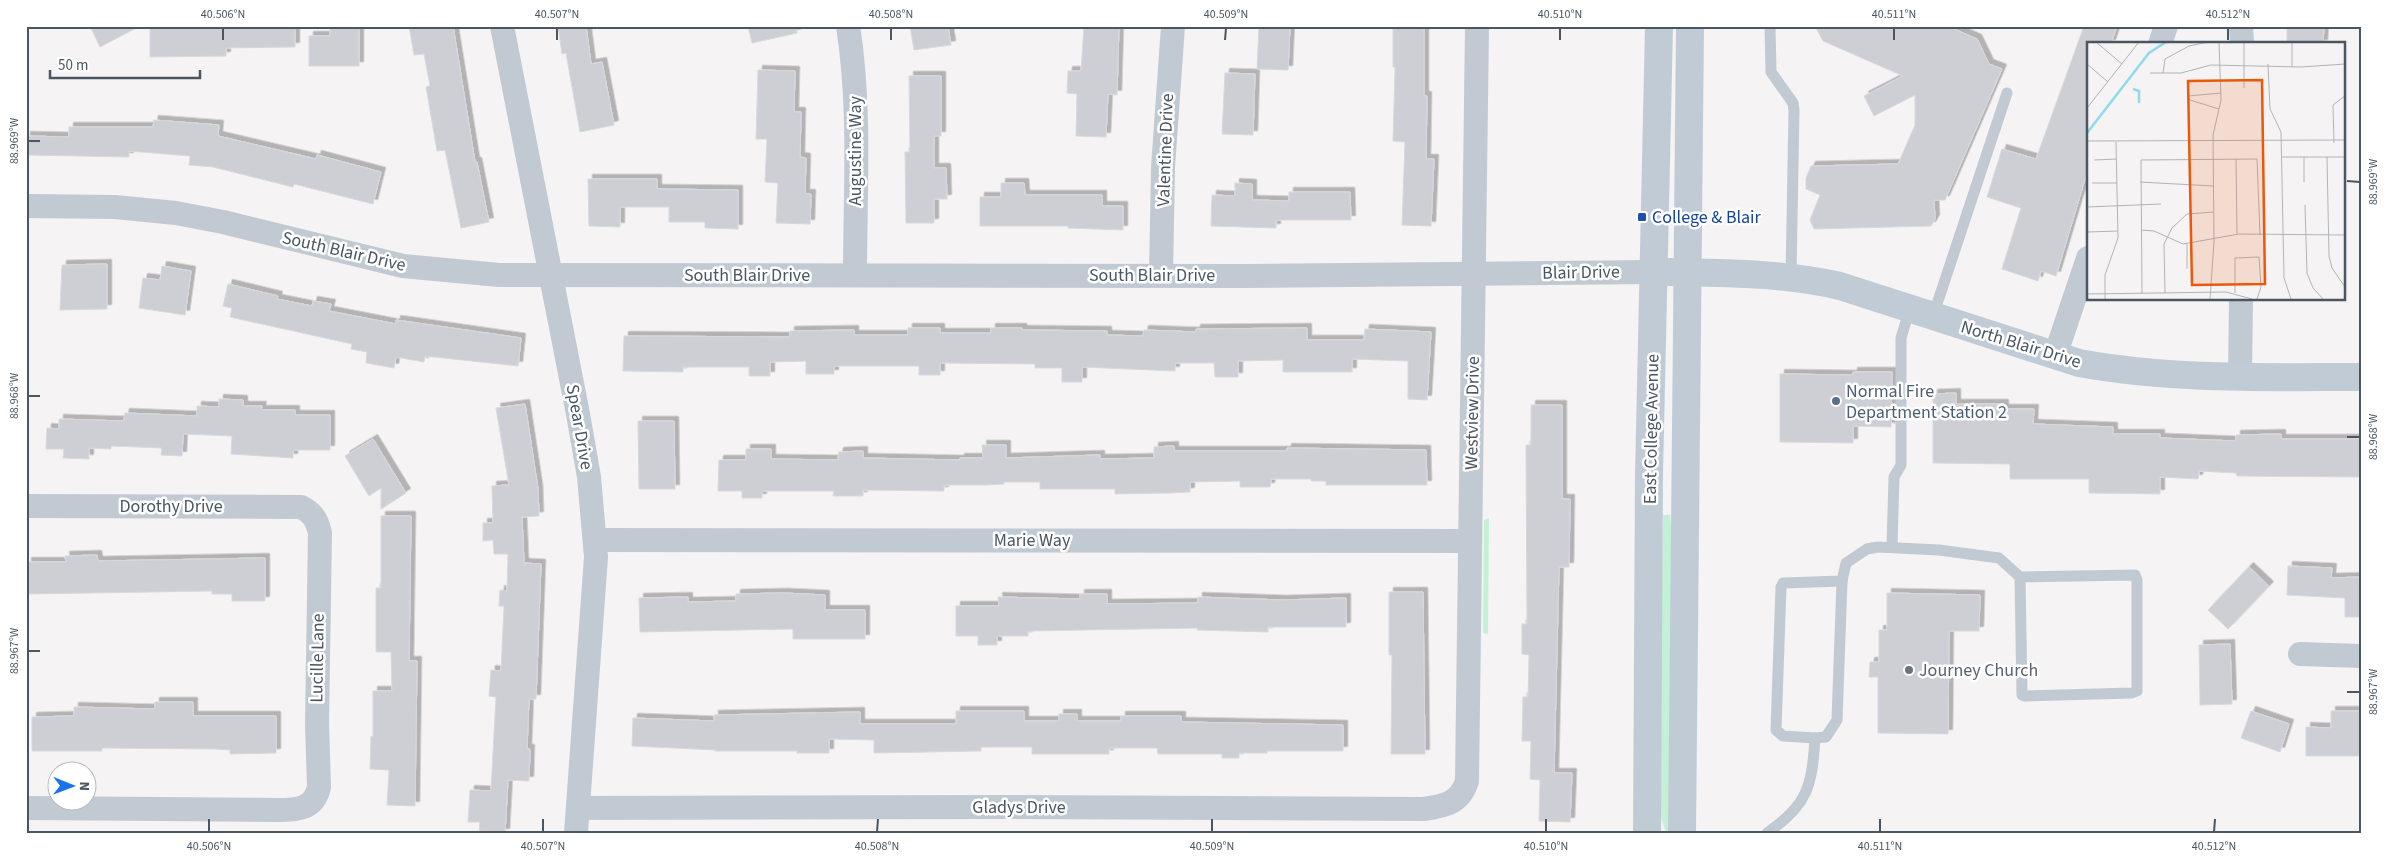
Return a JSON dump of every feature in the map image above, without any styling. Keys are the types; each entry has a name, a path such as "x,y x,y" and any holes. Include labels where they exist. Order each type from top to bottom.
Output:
{"main road":[{"name":"East College Avenue","path":"1647,833 1653,272 1659,26"},
{"name":"East College Avenue","path":"1682,833 1690,26"},
{"name":"Blair Drive","path":"1653,272 1688,272"},
{"name":"North Blair Drive","path":"1688,272 1791,277 1840,286 2055,356 2079,363 2119,370 2162,375 2361,377"}],"street":[{"name":"Spear Drive","path":"502,26 578,414 589,477 595,540 594,598 576,833"},
{"name":"Augustine Way","path":"848,26 854,80 855,275"},
{"name":"Valentine Drive","path":"1161,275 1163,167 1173,26"},
{"name":"Westview Drive","path":"1458,798 1464,792 1467,781 1477,26"},
{"path":"2161,42 2166,26"},
{"path":"2241,26 2242,42"},
{"name":"South Blair Drive","path":"26,206 115,207 176,213 223,222 403,266 499,275 1474,275"},
{"path":"2055,356 2087,261"},
{"name":"Blair Drive","path":"1474,275 1653,272"},
{"path":"2240,377 2241,300"},
{"name":"Dorothy Drive","path":"26,506 284,506 301,507 313,515"},
{"name":"Lucille Lane","path":"26,808 252,808 278,810 305,807 313,802 319,787 317,724 320,533 318,521 313,515"},
{"name":"Marie Way","path":"595,540 1470,541"},
{"path":"2300,654 2361,656"},
{"name":"Gladys Drive","path":"578,808 1424,809 1442,807 1458,798"}],"lane":[{"path":"1770,26 1771,72 1792,103 1794,110 1791,277"},
{"path":"1892,548 1894,477 1900,465 1901,338 1921,312 2007,93"},
{"path":"1842,581 1788,581 1781,587 1776,730 1783,736 1826,737 1837,720 1842,581 1846,563 1867,548 1939,550 1999,558 2020,577 2135,575 2138,580 2136,691 2132,694 2022,695 2020,577"},
{"path":"1767,833 1793,811 1805,795 1813,776 1815,738"}],"green space":[{"path":"1663,515 1670,515 1675,562 1671,833 1666,833 1659,811"},
{"path":"1489,518 1488,634 1483,633 1484,520"}],"building":[{"path":"90,26 140,26 100,47"},
{"path":"150,26 295,26 295,47 226,48 226,56 150,57"},
{"path":"330,26 359,26 359,66 309,66 309,36 330,36"},
{"path":"409,26 453,26 475,162 477,162 489,222 461,228 445,150 437,151 426,87 430,86 424,54 414,55"},
{"path":"558,26 586,26 591,64 602,62 614,125 580,132 566,53 562,54"},
{"path":"748,26 796,26 797,33 752,43"},
{"path":"910,26 948,26 951,45 914,50"},
{"path":"1084,26 1119,26 1117,95 1108,94 1106,137 1076,136 1077,94 1067,93 1068,71 1081,71"},
{"path":"1259,26 1290,26 1288,70 1257,69"},
{"path":"1393,26 1424,26 1424,96 1427,96 1426,159 1434,159 1431,226 1402,225 1405,142 1393,141 1395,67 1393,67"},
{"path":"1815,26 1947,26 1977,39 1989,64 2002,69 1945,200 1934,200 1935,219 1931,226 1814,229 1810,220 1820,195 1806,189 1806,178 1811,166 1898,164 1915,125 1915,95 1874,116 1864,96 1903,76 1823,41"},
{"path":"2084,26 2117,26 2112,42 2087,42 2087,172 2056,276 2041,271 2038,281 2002,269 2021,208 1987,197 2002,149 2036,159"},
{"path":"2287,26 2324,26 2323,42 2287,42"},
{"path":"758,70 795,71 794,112 801,112 800,157 806,158 805,194 811,194 810,224 776,223 778,183 765,182 767,139 756,139"},
{"path":"1225,73 1255,74 1253,135 1222,134"},
{"path":"909,76 941,76 941,136 934,136 934,168 946,168 947,199 934,199 934,223 906,223 905,152 910,152"},
{"path":"154,120 219,125 218,136 316,159 317,155 381,172 373,204 294,184 293,187 213,167 189,165 190,156 129,151 129,157 26,155 26,136 69,137 69,127 153,127"},
{"path":"588,179 657,179 657,189 738,190 738,229 705,228 705,222 669,222 669,207 620,207 620,227 589,226"},
{"path":"1001,183 1024,183 1025,195 1102,195 1102,206 1123,206 1123,230 1068,228 1068,226 980,226 980,197 1001,197"},
{"path":"1235,183 1252,184 1252,200 1289,201 1289,192 1350,192 1351,220 1276,220 1276,228 1211,226 1212,195 1235,196"},
{"path":"107,264 107,309 60,310 62,265"},
{"path":"162,266 191,271 185,315 139,308 143,278 160,280"},
{"path":"228,284 278,296 277,299 312,306 313,301 331,304 329,311 396,324 396,320 521,338 518,366 425,356 424,362 396,357 394,368 366,363 367,352 351,349 352,344 230,317 232,308 223,306"},
{"path":"908,328 940,328 940,333 991,333 991,328 1022,328 1022,330 1107,331 1107,335 1143,336 1144,330 1196,332 1196,329 1307,328 1307,340 1364,340 1365,329 1431,332 1427,400 1408,399 1408,361 1352,359 1352,372 1283,372 1283,360 1238,361 1238,377 1215,377 1214,363 1175,363 1175,371 1082,367 1082,382 1062,382 1062,368 1035,368 1035,364 940,363 940,375 919,375 919,366 834,366 834,374 806,374 806,361 770,362 770,376 749,376 749,367 683,367 683,372 623,371 624,336 790,337 790,331 854,330 854,335 908,335"},
{"name":"Normal Fire Department Station 2","path":"1853,372 1892,372 1891,427 1853,426 1853,443 1780,442 1780,374 1853,375"},
{"path":"1956,393 1956,404 2004,404 2004,409 2034,409 2033,424 2113,427 2113,434 2160,434 2160,438 2236,441 2236,435 2281,434 2281,439 2361,439 2361,477 2237,476 2236,473 2199,471 2198,479 2160,477 2160,494 2089,493 2089,479 2010,479 2010,464 1933,463 1933,394"},
{"path":"219,399 243,400 243,406 262,406 261,410 295,410 295,415 330,415 330,450 293,450 293,458 231,454 232,436 183,434 182,456 161,455 162,448 111,446 111,449 89,448 89,459 63,458 64,449 46,449 47,428 59,429 59,419 124,421 125,413 197,416 197,406 219,407"},
{"path":"525,404 538,489 539,516 522,517 524,563 541,564 536,699 529,699 527,749 530,749 529,781 508,780 505,833 479,833 480,822 468,822 470,790 491,791 496,697 489,696 491,670 501,671 504,606 499,606 500,590 507,591 508,554 494,554 493,540 483,541 483,523 493,523 492,486 509,485 496,408"},
{"path":"1531,405 1562,405 1562,499 1570,499 1569,567 1559,567 1554,773 1572,773 1570,822 1539,821 1540,780 1530,779 1531,741 1522,741 1523,697 1528,697 1529,655 1522,654 1522,624 1527,624 1526,445 1531,445"},
{"path":"638,421 674,421 675,489 639,489"},
{"path":"373,439 406,493 381,509 381,488 369,496 345,456"},
{"path":"982,445 1006,445 1006,458 1100,455 1100,459 1154,458 1154,447 1174,446 1174,451 1287,451 1287,448 1426,450 1427,485 1326,485 1326,481 1311,481 1311,479 1271,479 1270,487 1240,487 1240,481 1190,482 1190,492 1115,494 1115,489 1040,489 1040,482 1004,482 1004,484 986,485 944,485 944,491 863,490 863,496 833,496 834,491 762,491 762,498 742,498 742,491 718,491 719,460 746,460 746,449 771,449 771,459 838,460 839,452 863,451 863,458 960,460 960,458 983,458"},
{"path":"381,516 411,516 409,661 417,661 415,806 387,805 389,770 370,769 371,736 373,737 373,691 392,691 391,652 376,652 376,588 381,588"},
{"path":"97,555 98,561 265,558 265,601 232,601 232,594 212,594 212,591 28,594 27,562 66,562 65,556"},
{"path":"2288,566 2332,568 2331,578 2361,577 2361,617 2345,617 2345,598 2287,595"},
{"path":"2249,567 2269,586 2228,629 2208,610"},
{"path":"1389,592 1423,592 1425,754 1391,754 1392,655 1389,655"},
{"path":"784,593 825,595 825,610 865,610 865,639 793,639 793,629 640,632 639,598 688,597 688,602 736,601 736,594"},
{"name":"Journey Church","path":"1887,593 1980,595 1979,631 1949,631 1948,734 1878,733 1878,677 1869,677 1870,662 1879,662 1879,630 1887,630"},
{"path":"1080,594 1107,594 1107,604 1198,603 1198,597 1282,600 1346,598 1346,627 1268,627 1268,632 1197,630 1198,628 1028,631 1028,636 997,636 997,645 978,645 978,636 956,636 956,606 999,606 998,597 1080,599"},
{"path":"2230,644 2232,704 2200,705 2199,645"},
{"path":"155,702 193,702 193,716 276,716 276,753 230,754 230,750 214,749 102,748 102,751 32,751 32,717 74,716 74,707 155,709"},
{"path":"956,711 1024,711 1024,721 1059,721 1059,714 1077,714 1077,721 1121,721 1121,716 1181,716 1181,722 1343,725 1343,751 1267,751 1267,753 1239,753 1239,758 1222,758 1222,754 1158,754 1157,748 1109,748 1109,754 1032,754 1032,747 981,747 981,751 874,753 874,740 829,739 829,753 715,751 632,746 633,718 714,721 714,715 860,712 860,724 956,724"},
{"path":"2251,711 2289,724 2280,752 2241,738"},
{"path":"2331,711 2361,711 2361,756 2306,756 2306,727 2331,728"}],"place":[{"name":"College & Blair","path":"1642,217"},
{"name":"Normal Fire Department Station 2","path":"1836,401"},
{"name":"Journey Church","path":"1909,670"}]}
